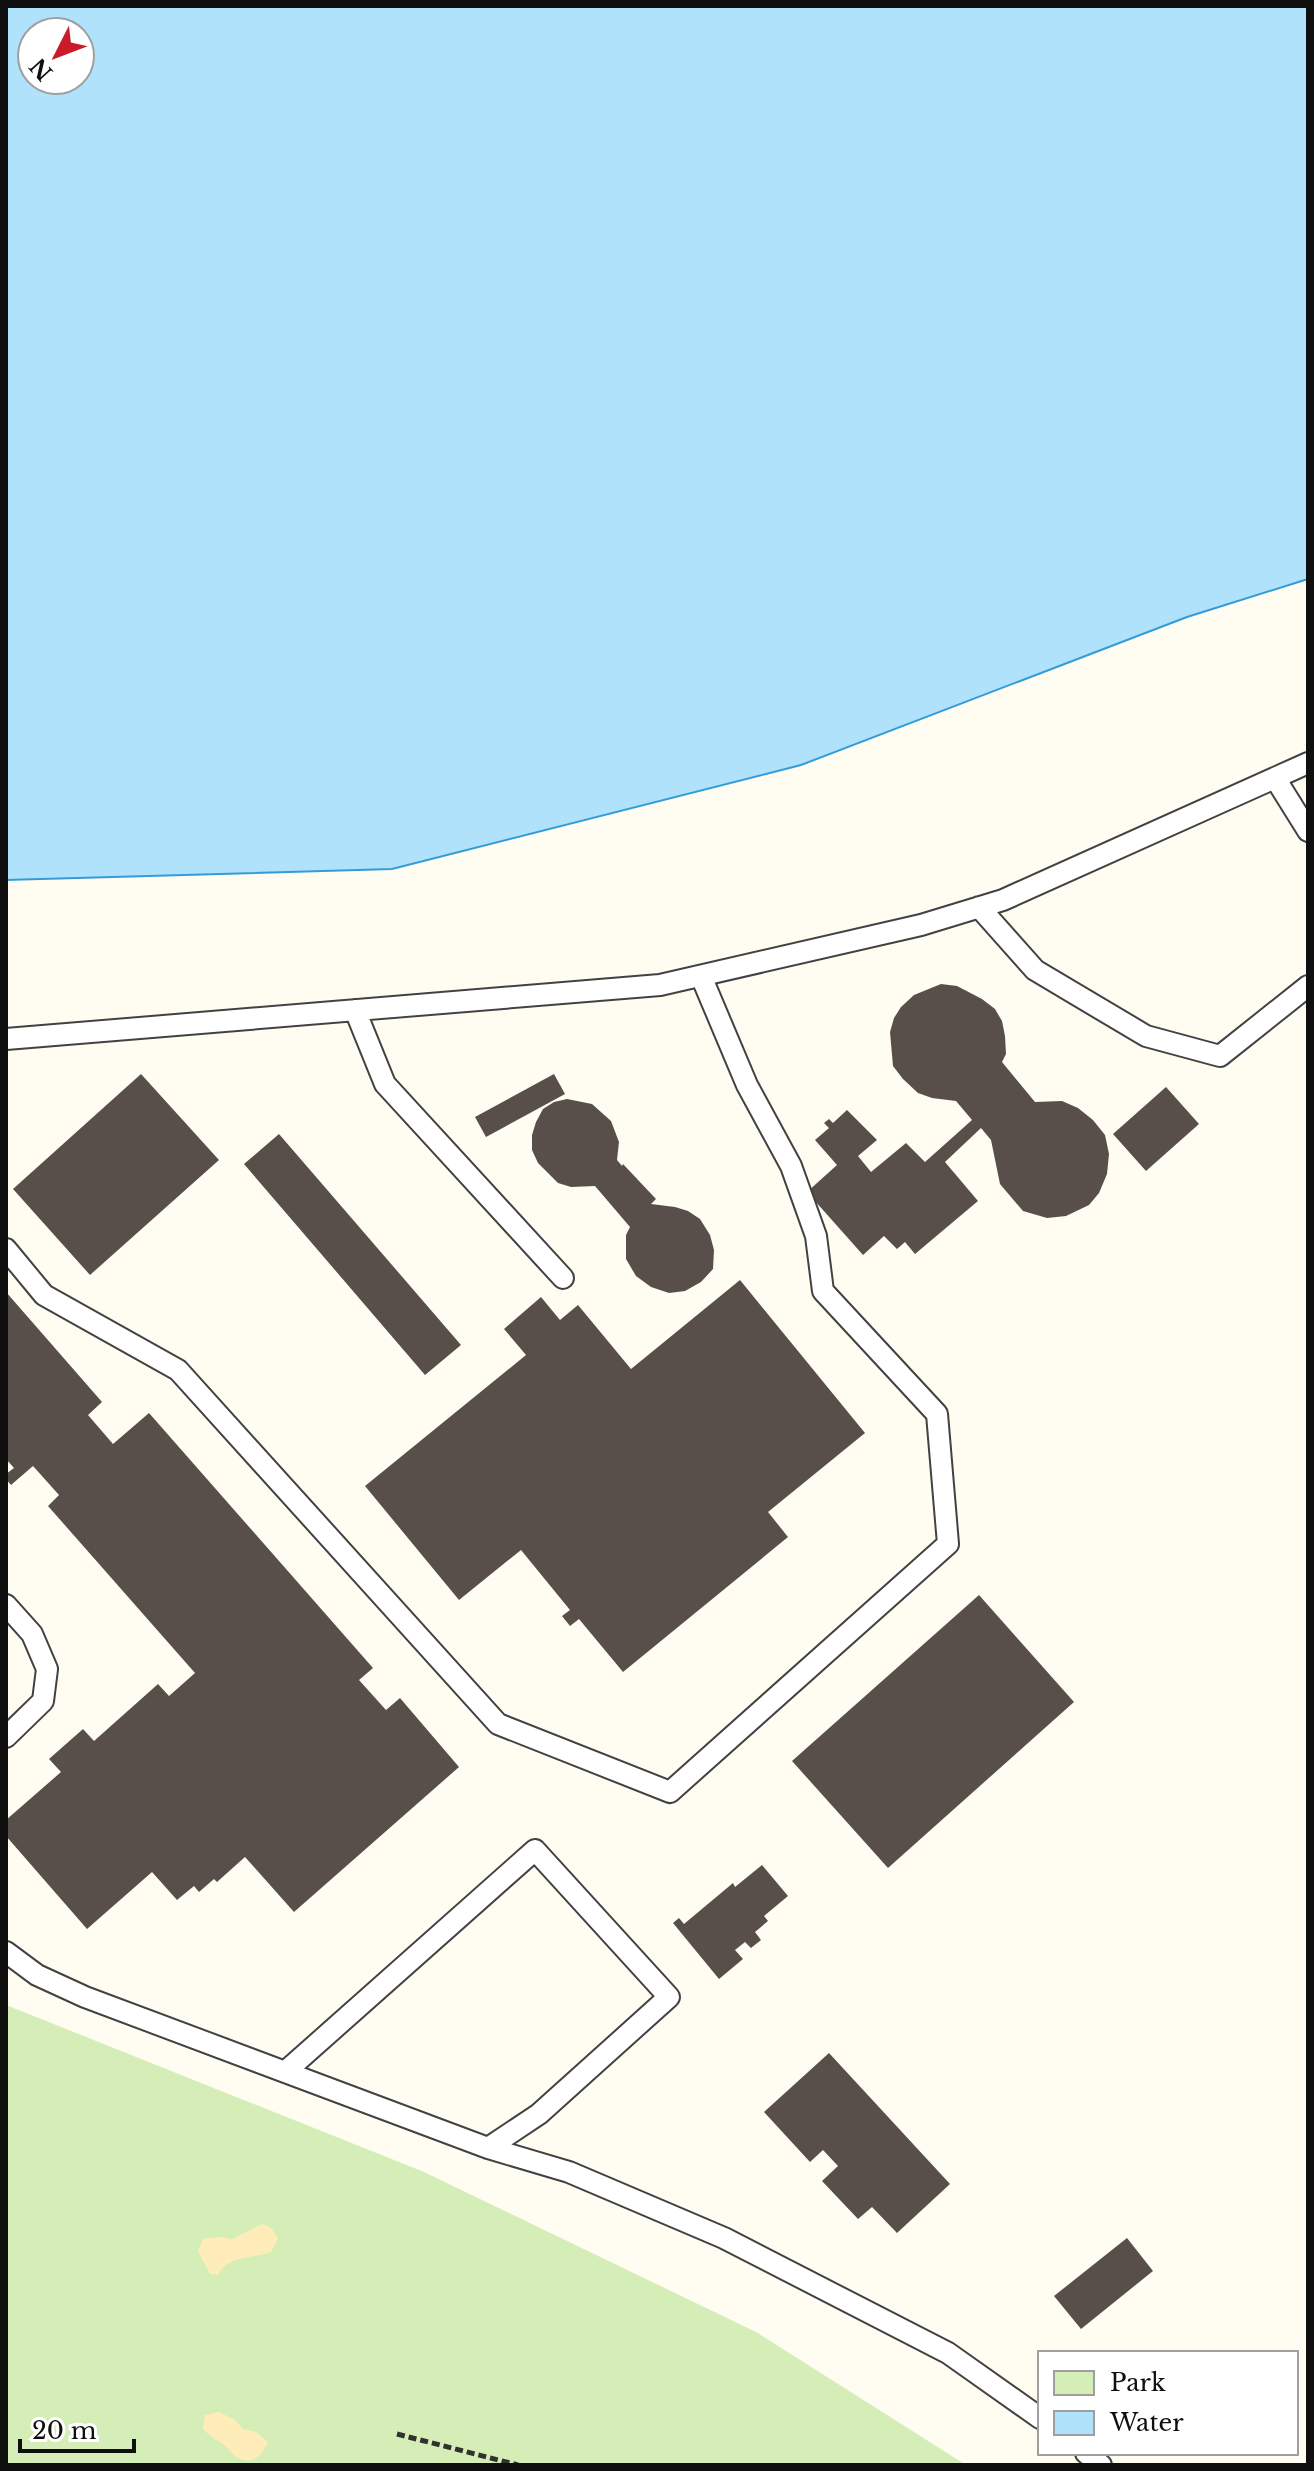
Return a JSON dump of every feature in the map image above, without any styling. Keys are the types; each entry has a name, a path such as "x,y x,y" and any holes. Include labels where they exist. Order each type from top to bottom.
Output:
{"lane":[{"path":"6,1039 660,985 921,925 1003,900 1308,763"},
{"path":"1275,778 1308,831"},
{"path":"979,907 1035,970 1146,1036 1220,1056 1308,986"},
{"path":"6,1249 44,1295 178,1370 498,1724 670,1792 948,1544 937,1414 823,1291 816,1236 791,1166 747,1085 701,976"},
{"path":"355,1010 385,1084 563,1278"},
{"path":"6,1605 32,1634 47,1669 43,1701 6,1737"},
{"path":"285,2072 535,1850 669,1997 539,2114 488,2148"},
{"path":"6,1952 37,1975 85,1997 488,2148 569,2172 724,2238 948,2353 1038,2417"}],"path":[{"path":"397,2434 518,2465"}],"green space":[{"path":"6,2005 424,2172 756,2332 966,2465 6,2465"}],"sand":[{"path":"262,2224 271,2228 278,2238 271,2252 234,2261 218,2275 210,2274 198,2251 203,2239 232,2239"},
{"path":"219,2412 268,2442 260,2455 248,2460 238,2458 203,2429 205,2415"}],"water":[{"path":"6,6 1308,6 1308,579 1187,617 801,765 392,869 6,880"}],"building":[{"path":"941,984 957,986 995,1009 1005,1036 1006,1054 1002,1062 1035,1102 1062,1101 1093,1120 1105,1135 1109,1154 1107,1174 1099,1193 1089,1205 1066,1216 1047,1218 1023,1211 1000,1184 991,1140 981,1128 945,1162 978,1201 915,1254 905,1242 897,1249 884,1236 863,1255 807,1192 837,1165 815,1140 829,1128 824,1123 829,1119 833,1123 847,1110 877,1140 858,1156 871,1172 906,1143 925,1162 972,1120 956,1101 918,1093 893,1066 890,1032 894,1018 914,995"},
{"path":"141,1074 219,1160 90,1275 13,1189"},
{"path":"554,1074 565,1094 486,1137 475,1117"},
{"path":"1166,1087 1199,1124 1146,1171 1113,1134"},
{"path":"567,1099 592,1104 611,1121 619,1142 617,1160 656,1199 651,1204 675,1207 700,1219 710,1235 714,1250 713,1269 701,1282 685,1291 669,1293 651,1287 636,1276 626,1259 626,1235 630,1227 595,1186 571,1187 558,1183 538,1163 532,1150 536,1122 543,1109"},
{"path":"279,1134 461,1345 425,1375 244,1164"},
{"path":"740,1280 865,1433 768,1512 788,1537 623,1672 579,1619 570,1626 562,1616 570,1610 521,1550 459,1600 365,1486 526,1355 504,1329 541,1297 560,1320 578,1305 631,1369"},
{"path":"6,1292 102,1402 88,1415 113,1444 149,1413 373,1668 359,1680 386,1710 400,1698 459,1767 294,1912 245,1857 217,1882 214,1879 199,1892 194,1886 177,1900 152,1872 87,1929 6,1836 6,1820 61,1772 49,1759 83,1729 94,1741 158,1684 169,1696 195,1673 48,1506 59,1495 33,1466 11,1485 6,1479 6,1474 14,1468 6,1459"},
{"path":"979,1595 1074,1702 888,1868 792,1761"},
{"path":"762,1865 788,1896 764,1916 768,1921 755,1932 761,1940 751,1948 745,1942 735,1950 743,1959 719,1979 673,1923 679,1918 684,1924 733,1883 735,1887"},
{"path":"829,2053 950,2184 897,2233 872,2207 858,2219 822,2181 838,2166 823,2150 810,2162 764,2112"},
{"path":"1127,2238 1153,2271 1081,2329 1054,2296"}]}
